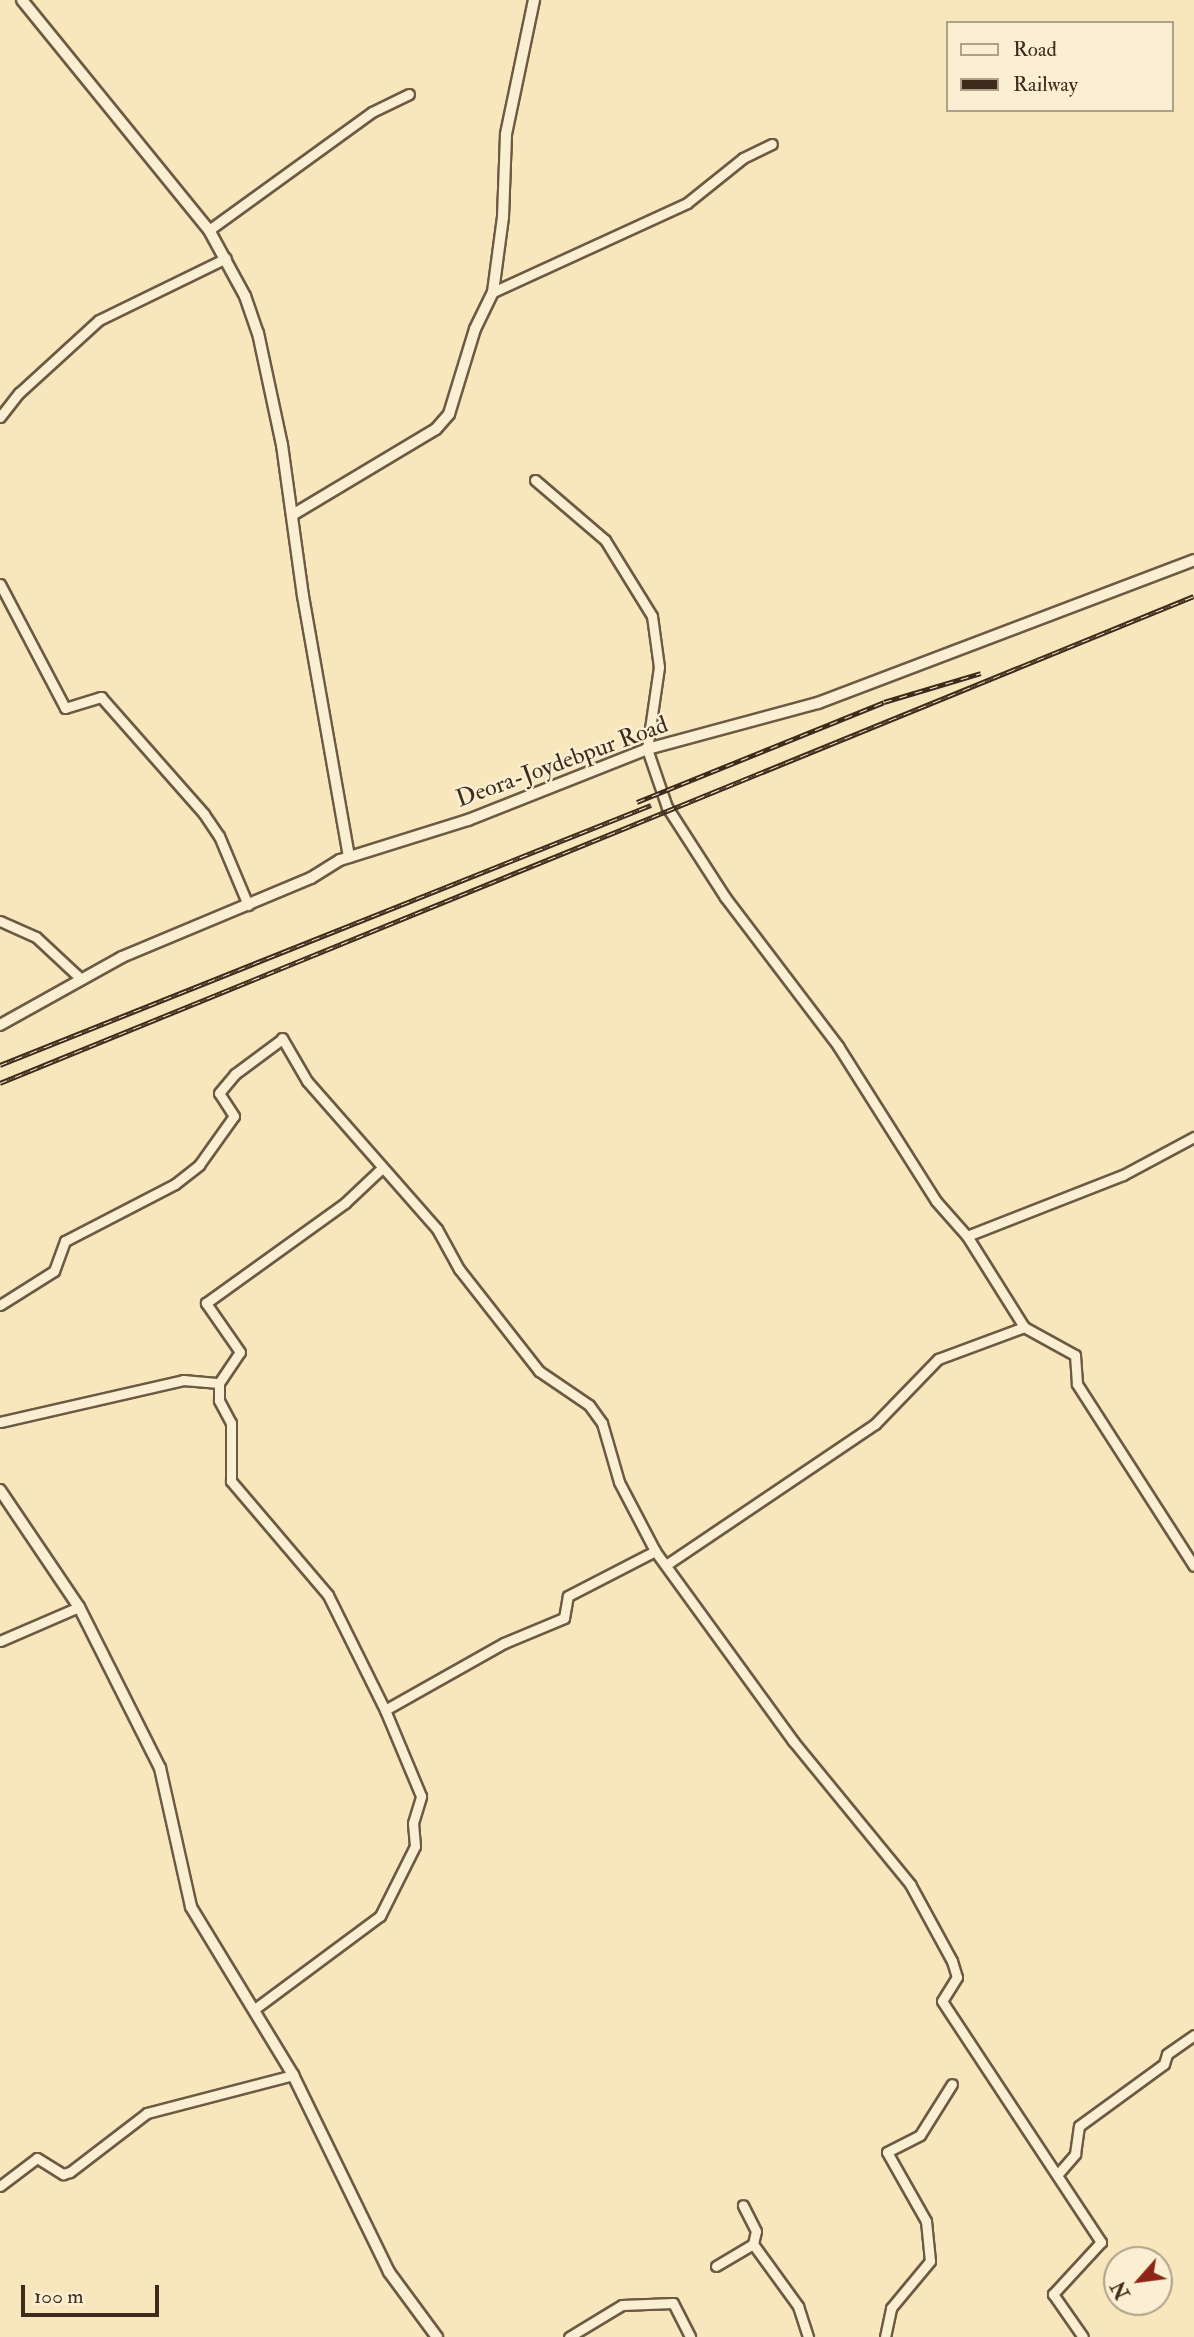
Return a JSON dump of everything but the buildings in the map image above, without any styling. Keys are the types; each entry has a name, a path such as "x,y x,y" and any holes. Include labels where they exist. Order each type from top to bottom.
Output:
{"street":[{"path":"22,0 209,230 226,258 258,333 294,514 303,596 349,857"},
{"path":"294,514 442,425 455,398 475,329 493,292 503,217 506,134 534,0"},
{"path":"209,230 372,112 409,94"},
{"path":"493,292 687,203 743,158 772,144"},
{"path":"0,417 19,393 99,320 226,258"},
{"path":"535,480 605,540 652,616 659,667 647,749 667,807 725,897 838,1046 936,1201 967,1236 1024,1327 1075,1355 1077,1384 1194,1566"},
{"name":"Deora-Joydebpur Road","path":"0,1025 122,957 248,905 349,857 468,820 647,749 818,703 1194,560"},
{"path":"0,584 65,708 101,696 204,814 248,905"},
{"path":"0,922 36,937 81,979"},
{"path":"0,1306 54,1271 65,1241 175,1184 199,1165 234,1116 219,1093 235,1074 282,1038 307,1081 437,1229 459,1269 539,1371 589,1405 603,1423 619,1482 655,1551 793,1741 910,1884 952,1961 957,1978 942,2001 1101,2242 1053,2294 1083,2337"},
{"path":"967,1236 1123,1175 1194,1138"},
{"path":"256,2008 378,1918 415,1846 413,1823 421,1796 385,1710 328,1595 231,1481 232,1423 219,1400 219,1383 240,1352 206,1307 208,1299 345,1203 382,1168"},
{"path":"666,1565 875,1424 938,1359 1024,1327"},
{"path":"0,1422 183,1380 219,1383"},
{"path":"0,1490 79,1607 160,1768 191,1907 256,2008 293,2075 389,2272 437,2337"},
{"path":"385,1710 490,1655 504,1643 564,1618 568,1597 655,1551"},
{"path":"0,1641 79,1607"},
{"path":"1057,2175 1075,2154 1079,2126 1164,2064 1167,2054 1194,2035"},
{"path":"0,2186 37,2158 67,2174 147,2113 293,2075"},
{"path":"885,2337 891,2308 930,2261 926,2221 887,2152 920,2135 952,2084"},
{"path":"716,2266 753,2244 756,2231 743,2205"},
{"path":"753,2244 798,2306 808,2337"},
{"path":"569,2337 622,2305 673,2303 690,2337"}],"railway":[{"path":"0,1083 1194,596"},
{"path":"637,802 884,702 981,673"},
{"path":"0,1065 651,805"}]}
